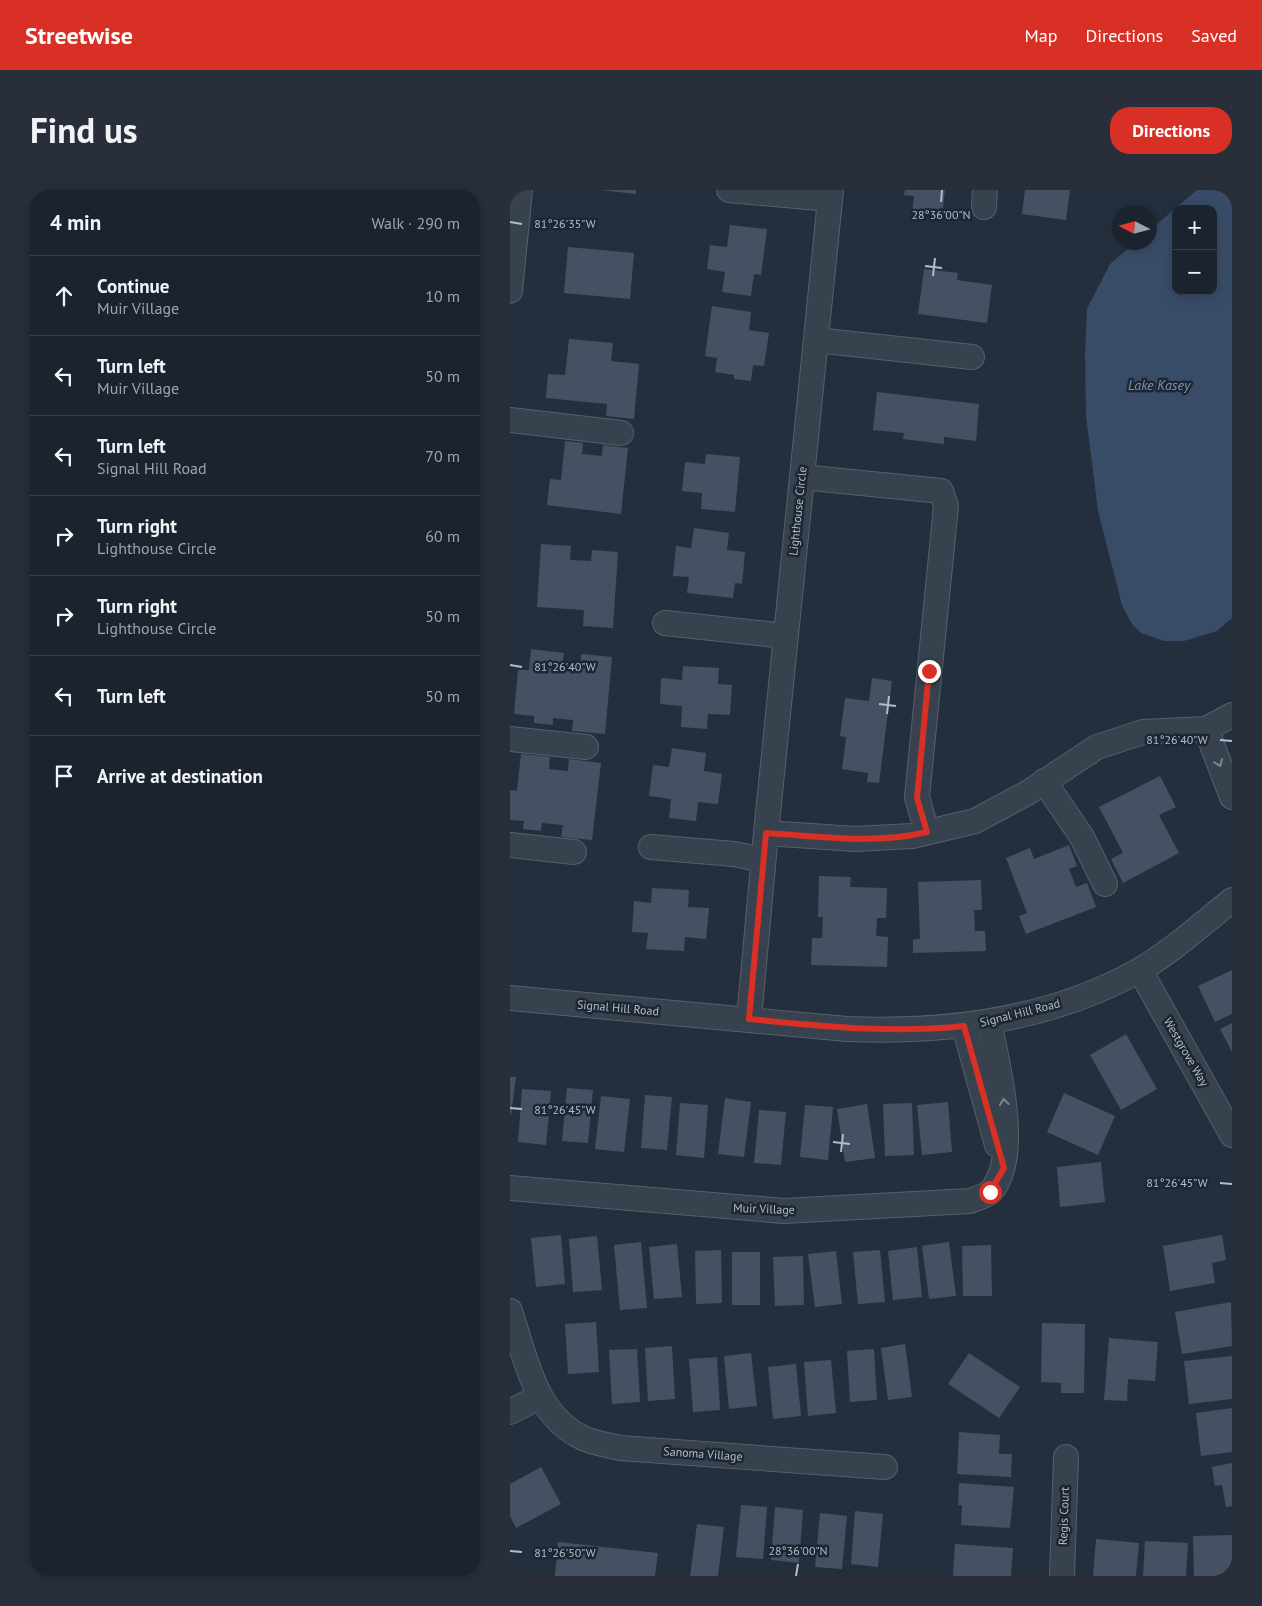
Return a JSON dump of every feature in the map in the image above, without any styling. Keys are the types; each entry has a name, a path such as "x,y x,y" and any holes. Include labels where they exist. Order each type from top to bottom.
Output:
{"street":[{"path":"510,291 520,190"},
{"path":"729,190 830,195"},
{"name":"Lighthouse Circle","path":"749,1019 763,860 830,195"},
{"path":"816,340 972,357"},
{"path":"510,420 621,433"},
{"path":"802,477 941,491 946,506 917,798 927,832"},
{"path":"665,623 786,636"},
{"path":"766,833 855,839 912,836 974,821 1044,781 1097,747 1142,732 1206,729 1232,715"},
{"path":"1206,729 1232,797"},
{"path":"510,739 586,747"},
{"path":"1044,781 1082,836 1105,884"},
{"path":"510,845 574,852"},
{"path":"651,847 734,854 763,860"},
{"name":"Signal Hill Road","path":"510,998 847,1029 891,1031 964,1026 1069,1001 1108,986 1140,970 1232,900"},
{"name":"Westgrove Way","path":"1140,970 1232,1134"},
{"name":"Muir Village","path":"510,1188 784,1211 970,1201 990,1192 1004,1168 1005,1103 989,1021"},
{"path":"964,1026 1004,1168"},
{"name":"Sanoma Village","path":"510,1312 539,1397 558,1422 580,1437 620,1448 885,1467"},
{"path":"510,1412 539,1397"},
{"name":"Regis Court","path":"1062,1576 1066,1457"}],"water":[{"name":"Lake Kasey","path":"1197,190 1232,190 1232,618 1217,631 1184,641 1164,641 1141,633 1132,624 1122,605 1098,511 1086,416 1085,354 1087,309 1110,264 1127,250 1157,250 1157,224 1172,211 1172,295 1217,295 1217,205 1179,205"}],"building":[{"path":"600,190 636,190 636,194"},
{"path":"905,190 945,190 942,218 912,214 914,196 904,195"},
{"path":"1025,190 1070,190 1066,220 1022,214"},
{"path":"730,225 767,229 761,275 754,274 751,296 722,292 725,272 707,269 710,245 727,247"},
{"path":"568,247 634,253 630,299 564,293"},
{"path":"924,269 958,273 957,280 992,285 987,323 918,314"},
{"path":"712,306 751,312 749,330 769,333 764,366 753,365 751,381 734,379 734,375 715,372 717,358 705,356"},
{"path":"569,339 613,343 611,361 639,364 634,419 606,416 607,404 546,398 548,374 565,375"},
{"path":"877,392 979,404 976,441 944,437 944,444 903,439 904,433 873,430"},
{"path":"565,441 583,443 582,454 602,456 603,445 628,448 621,514 547,505 550,479 561,480"},
{"path":"706,454 740,457 735,512 701,509 702,493 682,491 685,462 705,464"},
{"path":"694,528 729,533 727,550 745,552 742,584 735,583 733,598 687,593 689,577 673,576 676,546 691,548"},
{"path":"541,544 571,546 570,560 591,561 592,550 618,552 613,628 583,626 584,610 537,607"},
{"path":"531,649 564,653 562,665 580,667 581,654 612,657 605,734 572,731 573,720 553,718 553,725 534,723 534,716 514,714 518,670 529,670"},
{"path":"683,666 719,668 718,684 732,685 730,715 708,714 707,729 681,727 682,706 660,704 661,678 682,680"},
{"path":"872,678 892,681 879,783 867,782 868,773 842,769 846,737 840,736 845,698 869,701"},
{"path":"672,748 706,753 704,771 722,774 718,804 698,802 696,821 669,818 671,799 649,796 653,765 669,767"},
{"path":"521,754 550,757 549,769 568,771 569,759 601,763 592,840 561,837 563,825 542,823 541,831 523,829 524,821 510,820 510,790 517,791"},
{"path":"1160,776 1176,807 1159,815 1179,853 1123,883 1111,859 1123,853 1099,807"},
{"path":"1069,845 1077,866 1069,869 1076,887 1087,883 1096,907 1026,934 1019,916 1027,913 1006,858 1030,848 1034,859"},
{"path":"819,876 851,877 850,887 887,888 886,918 877,918 876,936 888,937 887,967 811,965 812,938 822,938 823,917 818,917"},
{"path":"981,880 982,910 974,910 975,931 985,931 986,951 913,953 913,939 920,939 918,882"},
{"path":"652,888 689,890 688,907 709,908 706,939 685,937 684,951 646,949 648,933 632,932 634,901 651,903"},
{"path":"1232,970 1232,1014 1215,1022 1198,986"},
{"path":"1232,1023 1232,1052 1220,1029"},
{"path":"1126,1034 1157,1089 1121,1110 1090,1055"},
{"path":"510,1077 516,1077 511,1115 510,1115"},
{"path":"567,1088 593,1090 588,1143 562,1141"},
{"path":"522,1089 551,1091 546,1145 518,1142"},
{"path":"1064,1093 1115,1116 1098,1155 1047,1132"},
{"path":"645,1095 672,1097 667,1150 641,1148"},
{"path":"601,1096 630,1099 624,1152 595,1149"},
{"path":"725,1098 751,1102 744,1157 718,1154"},
{"path":"948,1102 952,1152 922,1155 917,1105"},
{"path":"680,1103 708,1105 704,1158 676,1155"},
{"path":"912,1103 914,1155 885,1156 883,1104"},
{"path":"867,1104 875,1158 845,1162 837,1109"},
{"path":"805,1105 833,1107 828,1160 800,1157"},
{"path":"759,1110 786,1112 781,1165 754,1163"},
{"path":"1101,1162 1105,1202 1060,1207 1057,1167"},
{"path":"561,1235 565,1284 536,1287 531,1238"},
{"path":"1222,1235 1226,1260 1212,1263 1215,1283 1170,1291 1163,1246"},
{"path":"597,1236 602,1290 573,1292 569,1239"},
{"path":"641,1242 647,1308 620,1310 614,1245"},
{"path":"949,1242 956,1296 929,1299 922,1246"},
{"path":"677,1244 682,1297 654,1299 649,1247"},
{"path":"991,1245 992,1296 963,1296 962,1246"},
{"path":"917,1247 922,1297 893,1300 888,1251"},
{"path":"721,1250 722,1303 696,1304 695,1251"},
{"path":"880,1250 885,1302 858,1304 853,1252"},
{"path":"836,1251 842,1304 815,1307 808,1254"},
{"path":"732,1252 760,1252 760,1305 732,1305"},
{"path":"803,1256 804,1305 775,1306 773,1257"},
{"path":"1231,1302 1232,1346 1182,1354 1175,1312"},
{"path":"596,1322 599,1372 568,1374 565,1324"},
{"path":"1042,1323 1085,1324 1084,1393 1061,1393 1061,1383 1041,1382"},
{"path":"1109,1338 1158,1342 1155,1381 1128,1379 1127,1401 1104,1400"},
{"path":"905,1344 912,1397 888,1400 881,1348"},
{"path":"672,1346 675,1399 648,1401 645,1348"},
{"path":"637,1349 640,1402 612,1404 609,1350"},
{"path":"874,1349 877,1400 850,1402 847,1351"},
{"path":"751,1353 757,1406 729,1409 724,1356"},
{"path":"969,1353 1020,1387 999,1418 948,1384"},
{"path":"1232,1356 1232,1399 1189,1404 1184,1361"},
{"path":"717,1357 720,1410 693,1412 689,1359"},
{"path":"831,1360 836,1413 808,1416 804,1362"},
{"path":"796,1364 801,1416 773,1419 768,1367"},
{"path":"1232,1408 1232,1452 1201,1456 1196,1413"},
{"path":"959,1432 1000,1435 999,1454 1012,1454 1011,1477 957,1474"},
{"path":"1232,1463 1232,1506 1226,1507 1222,1485 1215,1486 1212,1467"},
{"path":"541,1467 561,1504 516,1528 510,1516 510,1484"},
{"path":"959,1483 1014,1487 1010,1528 961,1525 962,1505 958,1505"},
{"path":"741,1505 767,1507 763,1559 736,1557"},
{"path":"775,1507 803,1510 799,1563 771,1560"},
{"path":"855,1511 883,1514 878,1567 851,1564"},
{"path":"820,1513 847,1516 842,1569 815,1567"},
{"path":"697,1524 724,1527 718,1576 690,1576"},
{"path":"1232,1535 1232,1576 1194,1576 1193,1536"},
{"path":"1096,1539 1139,1543 1136,1576 1093,1576"},
{"path":"1145,1541 1188,1543 1186,1576 1143,1576"},
{"path":"558,1542 658,1553 655,1576 555,1576"},
{"path":"955,1544 1013,1548 1011,1576 953,1576"}],"route":[{"path":"929,671 917,798 927,832 912,836 855,839 766,833 749,1019 847,1029 891,1031 964,1026 1004,1168 990,1192"}]}
